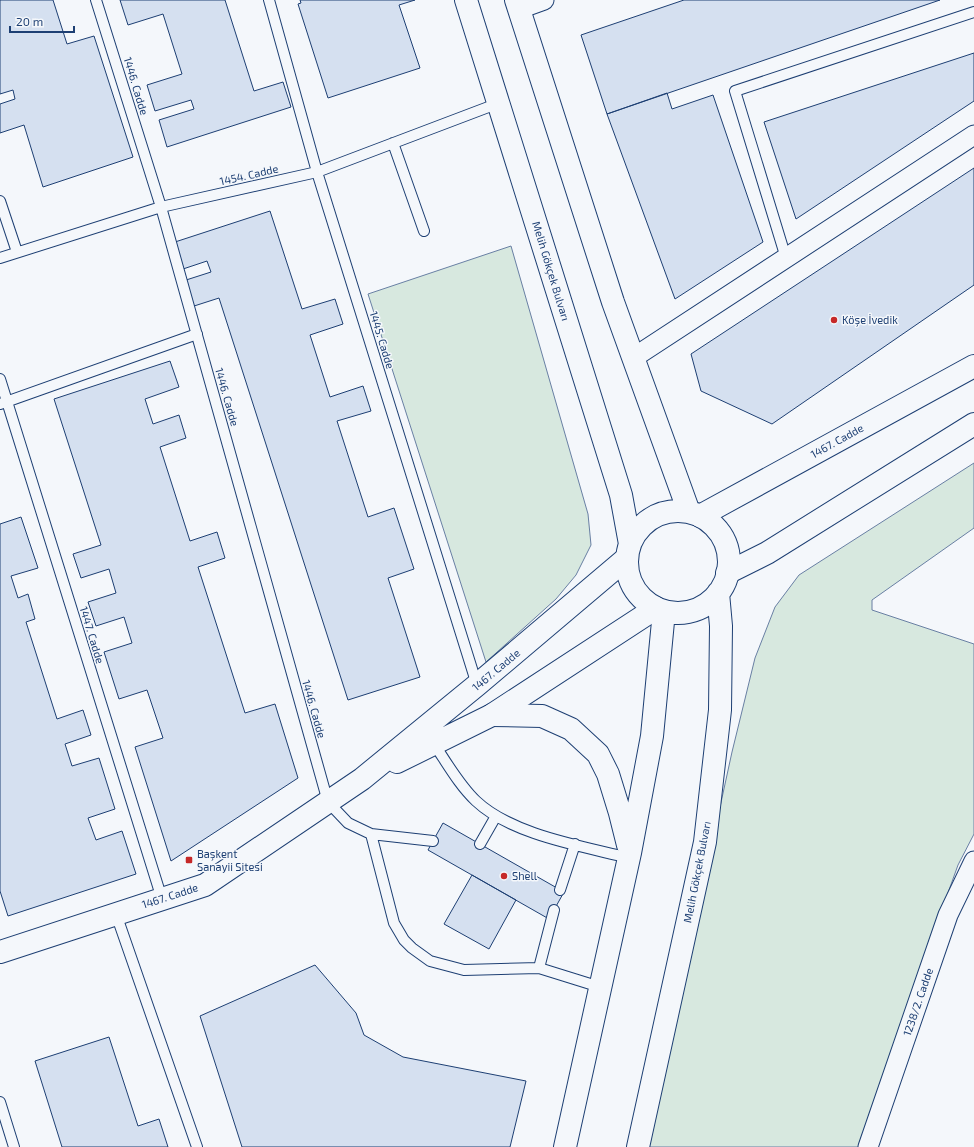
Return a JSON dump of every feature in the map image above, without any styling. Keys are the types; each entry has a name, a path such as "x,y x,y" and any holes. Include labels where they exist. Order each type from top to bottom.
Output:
{"main road":[{"name":"Melih Gökçek Bulvarı","path":"466,0 621,495 629,551"},
{"path":"517,4 613,302 633,358 695,514 711,523 720,534 726,546 729,560 724,584 718,593 707,604 694,610 678,613 660,610 646,602 637,593 631,582 628,571 629,551"},
{"name":"1467. Cadde","path":"0,952 205,885 362,779 477,685 629,551 635,534 641,526 659,515 674,511 695,514 974,366"},
{"path":"727,573 767,553 974,424"},
{"name":"Melih Gökçek Bulvarı","path":"638,1147 705,842 720,710 721,626 718,593"},
{"path":"565,1147 630,856 652,736 660,610"},
{"name":"1467. Cadde","path":"362,779 492,715 660,610"},
{"path":"492,715 542,716 571,729 598,754 608,774 620,813 630,856"}],"street":[{"path":"517,4 544,0"},
{"path":"633,358 974,135"},
{"name":"1238/2. Cadde","path":"868,1147 948,915 974,861"}],"lane":[{"name":"1446. Cadde","path":"96,0 161,208 328,802"},
{"name":"1445. Cadde","path":"269,0 317,172 477,685"},
{"path":"786,258 735,91 974,12"},
{"name":"1454. Cadde","path":"0,258 161,208 317,172 499,103"},
{"path":"393,143 424,231"},
{"path":"0,201 17,252"},
{"path":"4,403 197,334"},
{"name":"1447. Cadde","path":"0,379 4,403 162,899"},
{"path":"434,744 458,780 476,801 496,816 532,833 630,856"},
{"path":"328,802 348,823 371,834 433,842"},
{"path":"480,844 496,816"},
{"path":"371,834 394,923 401,936 412,948 430,960 464,970 539,968 600,987"},
{"path":"560,890 576,844"},
{"path":"539,968 554,910"},
{"path":"116,914 197,1147"},
{"path":"0,1102 14,1147"}],"shaded area":[{"path":"511,246 588,514 591,545 576,575 556,599 486,662 368,294"},
{"path":"974,463 974,528 872,600 872,610 974,644 974,834 958,865 899,1029 860,1147 646,1147 732,752 755,658 775,607 799,575"}],"building":[{"path":"0,0 53,0 67,44 94,36 133,157 43,187 24,125 0,133 0,104 15,99 13,90 0,94"},
{"path":"120,0 225,0 254,91 283,82 291,107 167,147 159,120 194,109 191,100 155,111 147,85 182,74 163,14 128,25"},
{"path":"300,0 415,0 399,5 420,68 328,98 298,4 301,3"},
{"path":"684,0 940,0 607,114 581,35"},
{"path":"974,53 974,101 796,219 764,122"},
{"path":"667,93 672,109 713,95 763,242 675,299 607,114"},
{"name":"Köşe İvedik","path":"974,168 974,285 772,424 701,391 691,354"},
{"path":"270,211 302,309 335,299 343,324 310,335 330,397 363,386 371,411 337,421 368,517 394,508 414,569 388,578 420,677 348,700 219,298 191,307 183,281 211,272 207,261 183,269 175,242"},
{"path":"170,361 179,387 145,399 153,424 179,415 186,438 160,447 190,541 217,532 225,558 198,567 245,713 275,704 298,778 171,861 135,747 163,738 147,690 119,699 104,652 132,643 124,617 96,626 88,602 116,593 109,569 81,578 73,554 101,545 54,399"},
{"path":"21,517 38,568 11,576 18,598 28,594 35,619 26,622 57,719 83,710 91,735 65,744 72,766 99,758 115,809 88,818 96,840 122,831 136,874 8,916 0,891 0,524"},
{"path":"443,823 564,892 549,919 428,850"},
{"path":"472,875 516,900 489,949 444,924"},
{"path":"315,965 356,1013 364,1035 403,1057 526,1081 510,1147 242,1147 200,1016"},
{"path":"109,1037 138,1126 159,1119 168,1147 62,1147 35,1061"}],"place":[{"name":"Köşe İvedik","path":"834,320"},
{"name":"Başkent Sanayii Sitesi","path":"189,860"},
{"name":"Shell","path":"504,876"}]}
